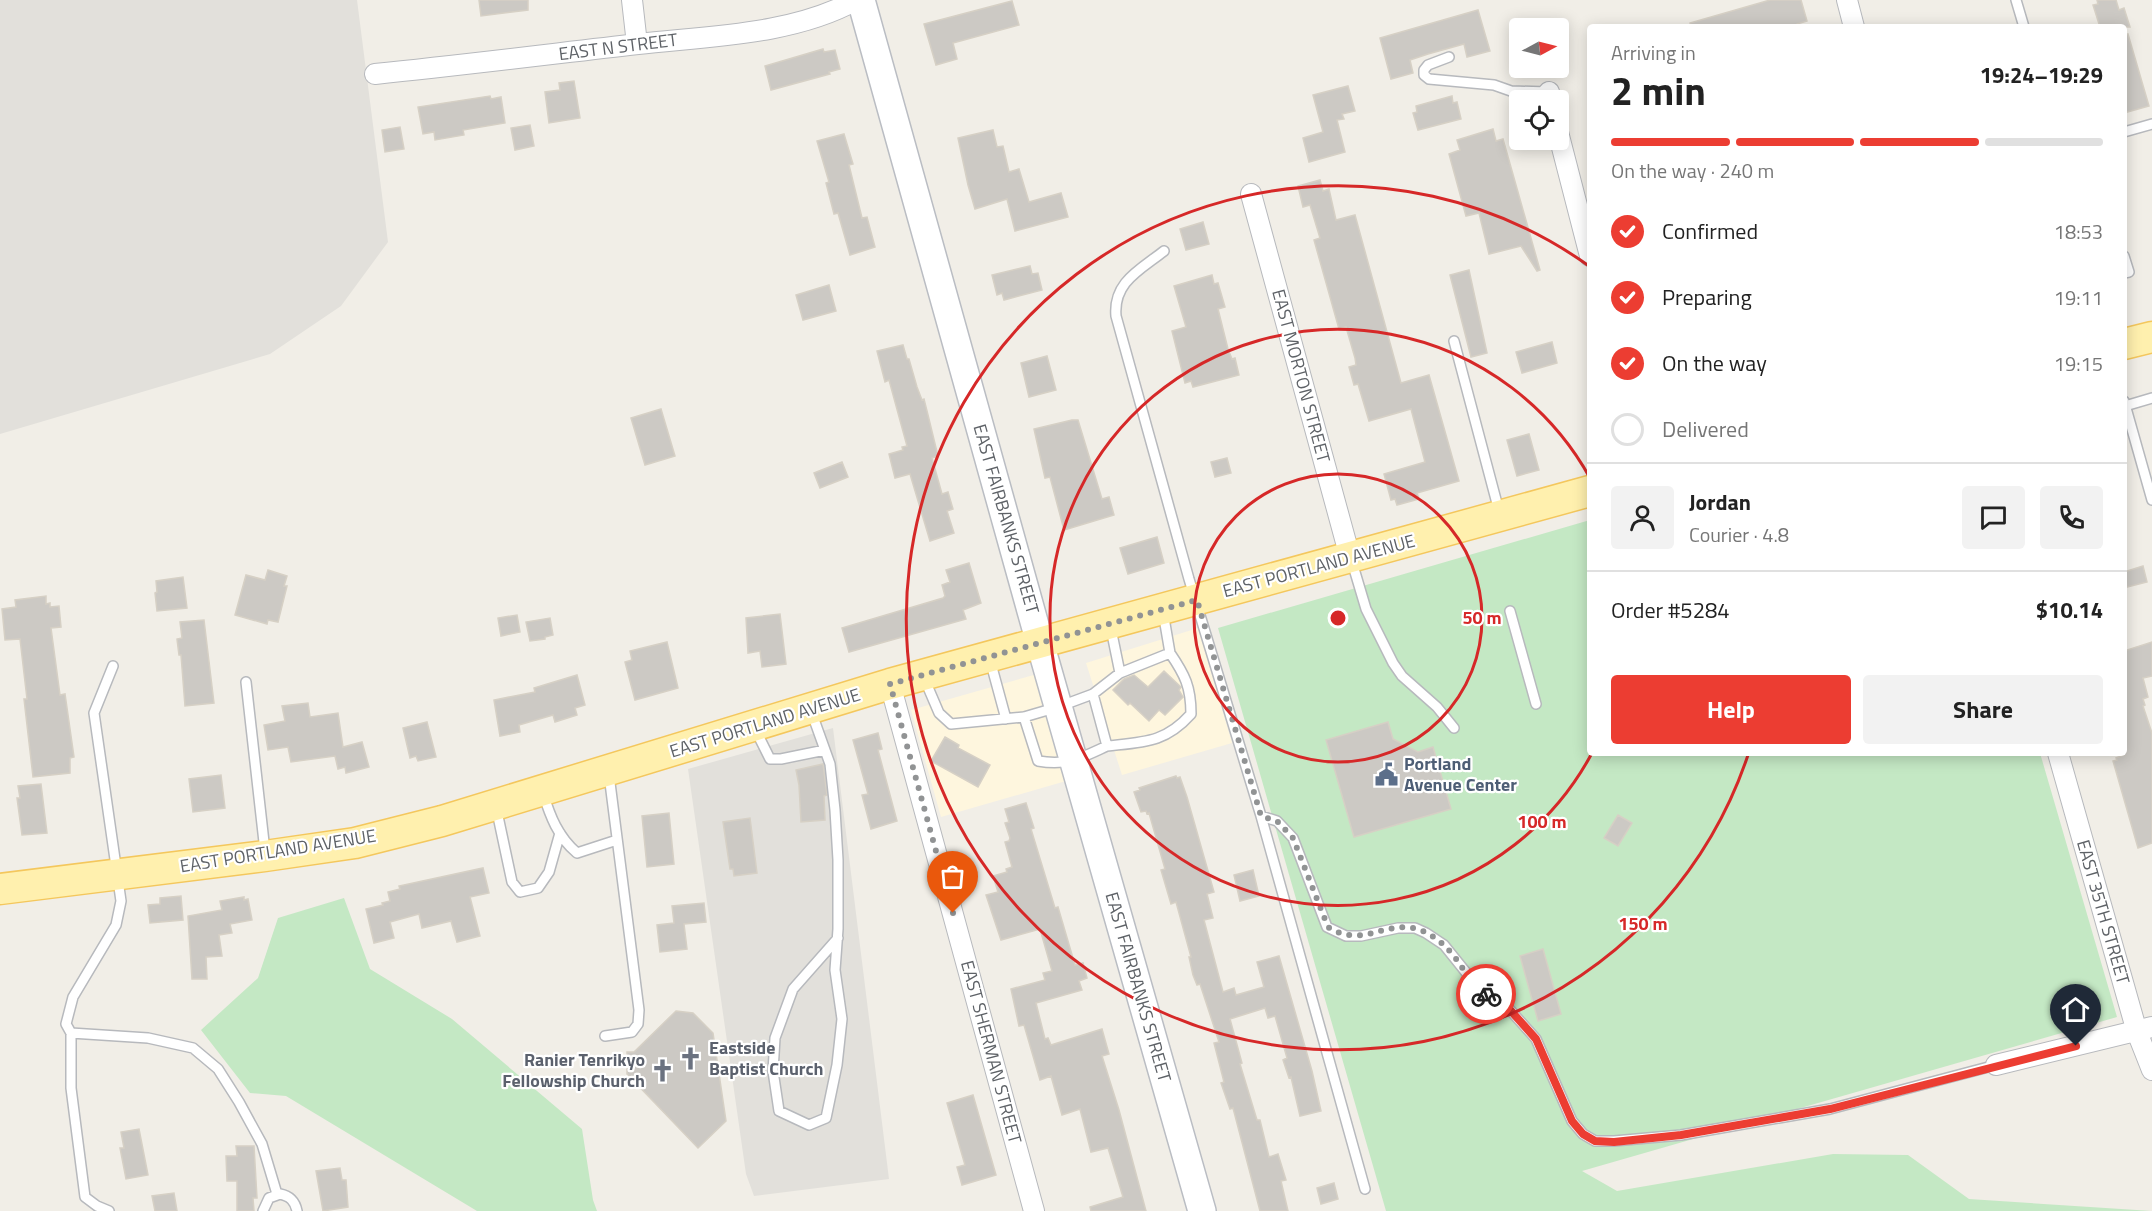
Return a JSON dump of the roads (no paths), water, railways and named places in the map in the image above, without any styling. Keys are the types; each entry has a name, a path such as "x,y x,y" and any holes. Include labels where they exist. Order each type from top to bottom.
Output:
{"main road":[{"path":"2127,343 2152,337"},
{"name":"EAST PORTLAND AVENUE","path":"0,889 355,843 442,821 890,684 1587,492"}],"street":[{"path":"632,0 637,44"},
{"name":"EAST N STREET","path":"375,74 742,33 810,20 834,12 856,0"},
{"name":"EAST FAIRBANKS STREET","path":"861,0 1058,707 1202,1211"},
{"path":"1849,2 1853,24"},
{"path":"1563,150 1587,244"},
{"name":"EAST MORTON STREET","path":"1251,194 1350,557"},
{"name":"EAST SHERMAN STREET","path":"890,684 1034,1211"},
{"name":"EAST 35TH STREET","path":"2059,756 2144,1030 2152,1070"},
{"path":"1996,1065 2144,1030"}],"lane":[{"path":"2016,0 2023,24"},
{"path":"1449,57 1428,65 1424,70 1424,75 1429,79 1494,85 1509,90"},
{"path":"2127,131 2152,124"},
{"path":"1164,251 1122,286 1115,305 1116,316 1183,557 1261,816 1365,1189"},
{"path":"1454,341 1500,516"},
{"path":"2127,404 2152,398"},
{"path":"2127,411 2152,500"},
{"path":"1350,557 1366,609 1393,663 1402,676 1437,708 1454,728"},
{"path":"1024,717 1038,762 1055,764 1074,762 1107,746 1147,741 1178,728 1191,714 1191,698 1186,677 1170,653 1163,609"},
{"path":"1510,611 1536,704"},
{"path":"1110,624 1120,673"},
{"path":"923,675 939,713 951,724 1024,717 1058,707 1093,694 1120,673 1170,653"},
{"path":"989,657 1006,719"},
{"path":"109,1211 85,1197 71,1088 71,1033 66,1024 73,997 116,925 121,901 94,713 113,666"},
{"path":"246,682 265,856"},
{"path":"1093,694 1107,746"},
{"path":"810,709 830,764 835,810 838,938 835,970 842,1019 837,1065 826,1118 809,1125 779,1111 773,1071 775,1038 793,989 838,938"},
{"path":"753,726 770,759 825,750"},
{"path":"605,1036 632,1032 638,1024 639,1010 608,771"},
{"path":"542,790 551,819 569,846 577,853 617,840"},
{"path":"495,805 512,882 520,892 538,888 549,872 560,833"},
{"path":"1261,816 1277,821 1293,838 1328,927 1346,936 1361,936 1398,928 1414,928 1426,933 1444,945 1481,991 1503,1002 1536,1039 1572,1121 1583,1134 1595,1141 1614,1142 1681,1135 1830,1109 1996,1065"},
{"path":"71,1033 148,1038 193,1048 218,1069 239,1102 262,1144 277,1194"},
{"path":"263,1211 269,1198 277,1194 286,1195 291,1199 297,1211"}],"place":[{"name":"Portland Avenue Center","path":"1386,774"},
{"name":"Eastside Baptist Church","path":"691,1058"},
{"name":"Ranier Tenrikyo Fellowship Church","path":"663,1070"}]}
